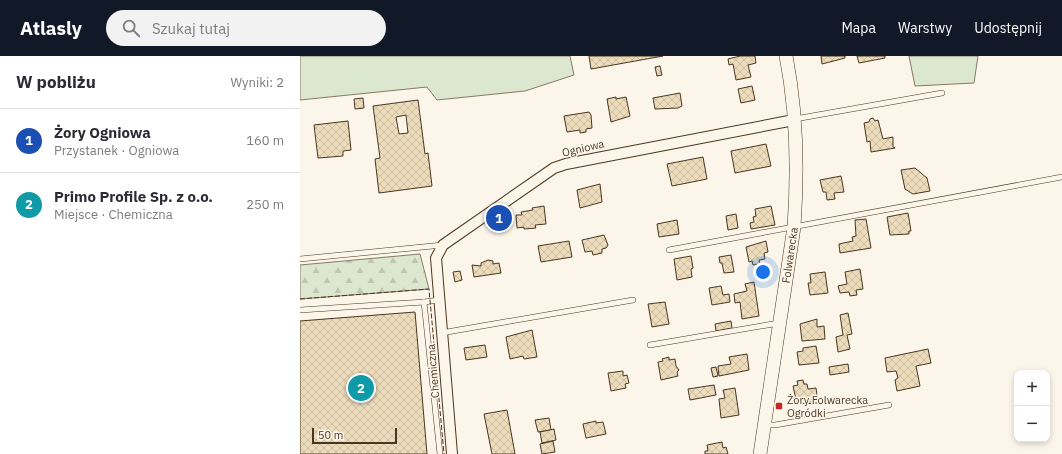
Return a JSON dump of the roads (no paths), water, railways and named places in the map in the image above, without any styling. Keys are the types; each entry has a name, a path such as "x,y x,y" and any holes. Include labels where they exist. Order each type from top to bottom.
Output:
{"street":[{"name":"Folwarecka","path":"760,454 794,226 796,197 794,120 790,76 786,56"},
{"name":"Ogniowa","path":"443,245 554,168 566,164 794,120"},
{"name":"Chemiczna","path":"443,245 436,258 437,287 452,454"}],"lane":[{"path":"794,120 942,93"},
{"path":"669,250 1062,177"},
{"path":"300,259 443,245"},
{"path":"300,310 439,300"},
{"path":"441,333 633,300"},
{"path":"424,302 440,454"},
{"path":"650,346 780,323"},
{"path":"764,425 775,425 889,405"}],"place":[{"name":"Żory Ogniowa","path":"499,218"},
{"name":"Primo Profile Sp. z o.o.","path":"361,388"},
{"name":"Żory Folwarecka Ogródki","path":"779,406"}]}
